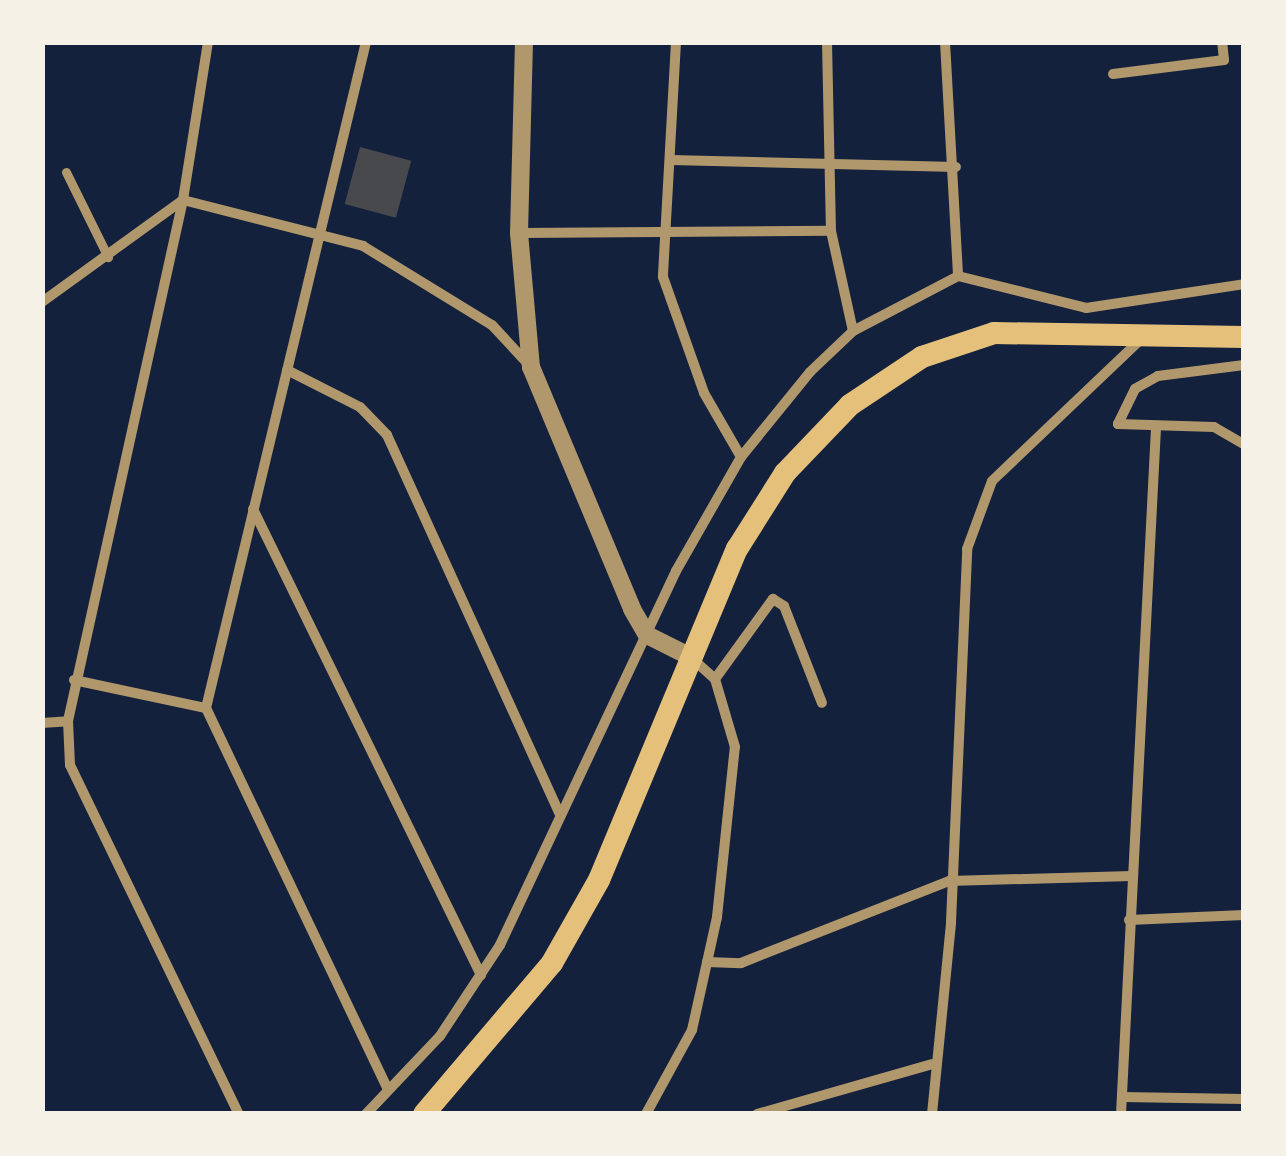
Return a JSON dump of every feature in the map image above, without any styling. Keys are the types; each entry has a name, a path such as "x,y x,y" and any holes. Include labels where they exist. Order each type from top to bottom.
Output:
{"main road":[{"path":"424,1114 552,963 599,880 737,549 785,473 850,405 922,357 994,333 1244,337"}],"street":[{"path":"208,42 183,200 68,721 70,765 240,1114"},
{"path":"366,42 206,708 388,1090"},
{"path":"524,42 519,233 531,366 647,635 692,658 715,679 735,747 707,962 692,1030 646,1114"},
{"path":"676,42 663,276 685,340 741,456"},
{"path":"827,42 826,170 831,231 853,331"},
{"path":"945,42 956,167 958,276"},
{"path":"1113,74 1224,60 1222,42"},
{"path":"671,160 826,170 956,167"},
{"path":"66,172 108,257"},
{"path":"183,200 320,233 431,284 492,324 531,366"},
{"path":"42,302 183,200"},
{"path":"519,233 831,231"},
{"path":"366,1114 480,975 647,635 741,456 853,331 958,276 1066,307 1244,284"},
{"path":"1060,332 1066,307"},
{"path":"932,1114 932,1064 948,881 967,549 992,481 1146,334"},
{"path":"1244,364 1158,376 1135,389 1118,424 1156,429 1214,427 1244,444"},
{"path":"286,370 360,407 386,434 560,814"},
{"path":"1122,1114 1156,429"},
{"path":"253,508 480,975"},
{"path":"715,679 774,599 784,606 822,703"},
{"path":"74,680 206,708"},
{"path":"42,723 68,721"},
{"path":"707,962 740,962 948,881 1132,876"},
{"path":"1129,920 1244,915"},
{"path":"761,1113 932,1064"},
{"path":"1122,1096 1244,1099"}],"building":[{"path":"360,147 411,161 396,218 345,204"}]}
